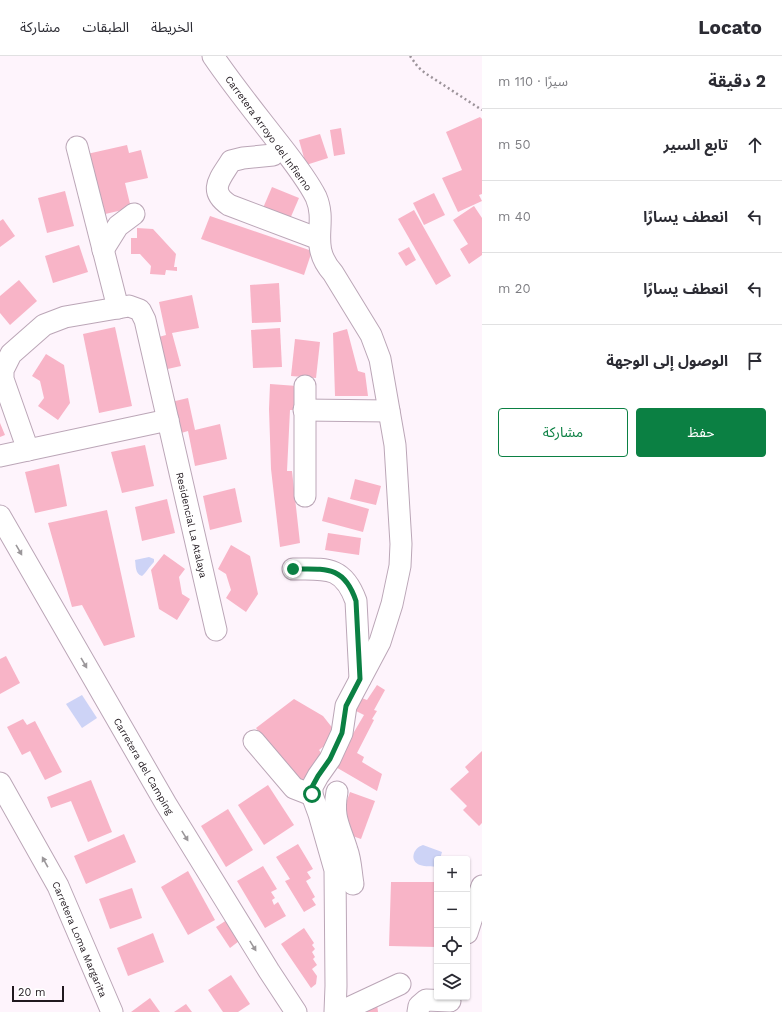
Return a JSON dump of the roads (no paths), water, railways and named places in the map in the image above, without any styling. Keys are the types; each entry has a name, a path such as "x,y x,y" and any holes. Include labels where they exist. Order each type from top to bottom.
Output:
{"street":[{"name":"Carretera Arroyo del Infierno","path":"213,56 233,85 291,159 312,191 320,211 319,240 323,259 371,335 380,359 395,445 401,544 400,566 392,604 380,642 346,706 342,733 330,759 312,787 312,794"},
{"path":"77,147 118,308"},
{"path":"273,155 243,158 231,161 216,184 220,198 229,205 319,240"},
{"path":"103,250 118,226 134,214"},
{"name":"Residencial La Atalaya","path":"28,450 3,379 5,366 11,354 44,325 56,319 129,306 136,308 143,315 216,630"},
{"path":"305,386 305,496"},
{"path":"304,410 389,410"},
{"path":"0,456 168,420"},
{"name":"Carretera del Camping","path":"0,516 166,804 296,1012"},
{"path":"293,569 325,569 340,576 352,591 356,601 360,679"},
{"path":"254,741 294,788 312,794 319,814 346,874"},
{"name":"Carretera Loma Margarita","path":"0,782 58,886 112,1012"},
{"path":"335,1012 348,852 336,821 335,804 337,792"},
{"path":"469,928 482,886"},
{"path":"340,1012 400,984"},
{"path":"418,1012 419,1006 426,1000 450,1003"}],"water":[{"path":"149,557 154,559 154,562 142,576 138,574 135,560"},
{"path":"82,695 97,718 82,728 66,704"},
{"path":"423,845 442,852 441,856 434,856 434,867 422,866 414,861 413,858 415,852"}]}
